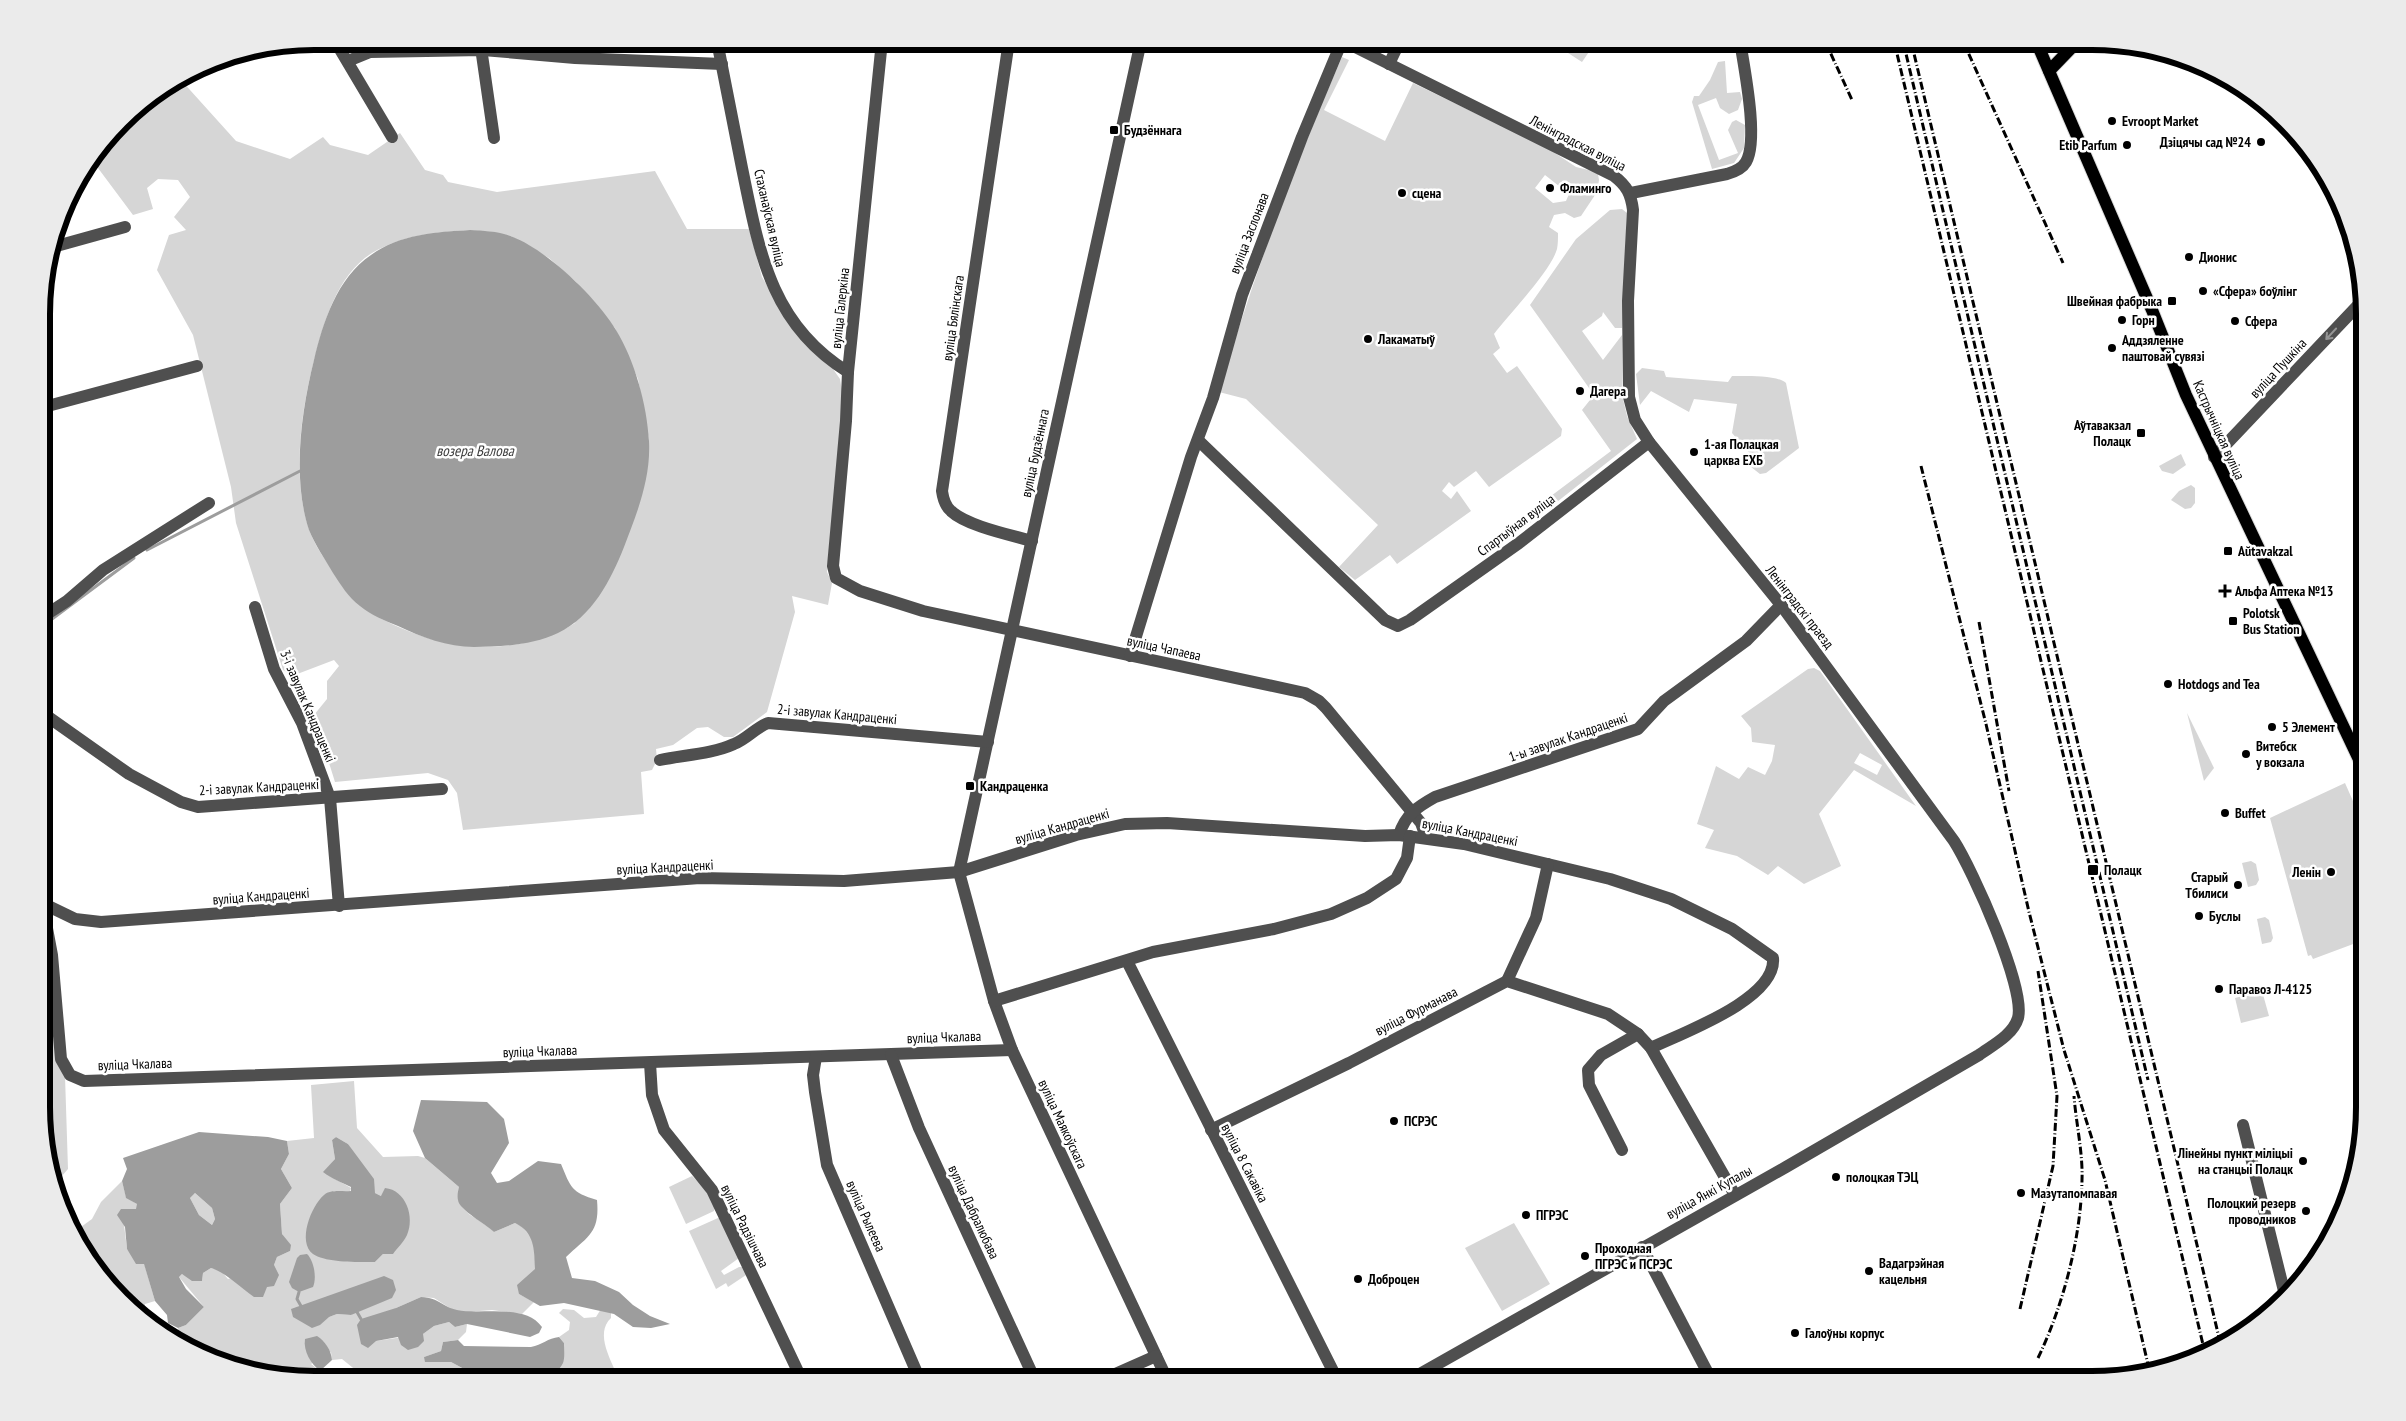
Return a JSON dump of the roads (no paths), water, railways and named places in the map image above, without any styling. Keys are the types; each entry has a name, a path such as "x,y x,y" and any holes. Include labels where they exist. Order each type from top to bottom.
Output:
{"main road":[{"name":"Кастрычніцкая вуліца","path":"2040,50 2214,457 2356,753"},
{"path":"2049,71 2069,50"}],"street":[{"path":"341,50 392,137"},
{"path":"348,61 370,52 407,50"},
{"path":"482,50 494,138"},
{"path":"512,50 575,58 722,64"},
{"name":"Стаханаўская вуліца","path":"719,50 755,232 767,275 791,320 817,350 848,372"},
{"name":"вуліца Галеркіна","path":"836,578 833,566 846,421 848,372 881,50"},
{"name":"вуліца Бялінскага","path":"1008,50 942,490 943,499 950,510 957,515 990,529 1032,541"},
{"name":"вуліца Будзённага","path":"959,872 1139,50"},
{"name":"вуліца Заслонава","path":"1130,656 1191,457 1199,441 1213,398 1242,295 1302,137 1338,50"},
{"name":"Ленінградская вуліца","path":"1360,50 1614,176 1624,184 1630,193"},
{"path":"1389,64 1396,50"},
{"path":"1630,193 1727,174 1738,170 1745,164 1749,156 1751,132 1741,50"},
{"name":"Ленінградскі праезд","path":"1630,193 1633,210 1628,309 1629,397 1635,420 1649,442 1781,605 1967,862 2011,973 2018,1004 2018,1016 2015,1024"},
{"path":"59,245 124,227"},
{"name":"вуліца Пушкіна","path":"2214,457 2356,308"},
{"path":"50,405 196,366"},
{"name":"Спартыўная вуліца","path":"1199,441 1385,620 1398,626 1410,620 1519,543 1649,442"},
{"path":"50,612 67,601 103,570 209,503"},
{"name":"вуліца Чапаева","path":"836,578 848,587 923,611 1305,693 1319,701 1412,811 1421,823 1426,837"},
{"name":"1-ы завулак Кандраценкі","path":"1404,836 1403,823 1412,811 1435,797 1638,729 1664,701 1746,641 1781,605"},
{"name":"3-і завулак Кандраценкі","path":"255,607 274,669 302,723 330,798 338,906"},
{"name":"2-і завулак Кандраценкі","path":"50,718 129,774 189,806 198,807 442,789"},
{"name":"2-і завулак Кандраценкі","path":"660,760 725,748 738,742 758,727 768,723 988,742"},
{"name":"вуліца Кандраценкі","path":"50,907 75,919 101,922 700,878 844,881 959,872 1076,835 1125,824 1167,823 1365,836 1426,837 1464,844 1610,879 1671,899 1732,928 1772,958 1773,966 1769,976 1759,989 1742,1002 1651,1048"},
{"path":"994,1001 1153,952 1229,939 1331,914 1367,898 1396,879 1407,858 1404,836"},
{"path":"1548,864 1536,918 1507,980 1608,1014 1638,1034 1651,1048 1735,1195"},
{"name":"вуліца Маякоўскага","path":"959,872 994,1001 1012,1050 1163,1371"},
{"path":"50,922 75,919"},
{"name":"вуліца Чкалава","path":"50,946 61,1059 70,1075 84,1081 1012,1050"},
{"name":"вуліца 8 Сакавіка","path":"1127,961 1333,1371"},
{"name":"вуліца Фурманава","path":"1211,1130 1349,1063 1507,980"},
{"name":"вуліца Янкі Купалы","path":"1425,1371 1979,1055 2008,1033 2015,1024"},
{"path":"1622,1150 1589,1085 1588,1070 1601,1055 1638,1034"},
{"name":"вуліца Дабралюбава","path":"891,1054 919,1128 1031,1371"},
{"name":"вуліца Рылеева","path":"816,1057 813,1075 814,1092 827,1165 916,1371"},
{"name":"вуліца Радзішчава","path":"650,1062 652,1095 664,1130 712,1190 798,1371"},
{"path":"2243,1125 2283,1289"},
{"path":"1642,1247 1707,1371"},
{"path":"1124,1371 1156,1356"}],"water":[{"name":"возера Валова","path":"470,230 502,234 527,244 556,264 584,290 607,317 623,342 639,384 648,427 648,469 638,509 619,560 599,596 581,617 558,633 528,643 506,646 464,647 435,641 383,620 360,606 342,586 314,541 304,510 301,489 300,445 309,380 327,316 340,288 359,265 382,248 419,235"},
{"path":"421,1100 487,1102 504,1119 509,1143 491,1173 497,1183 509,1181 538,1161 561,1164 573,1188 597,1200 597,1220 591,1233 566,1257 572,1278 595,1281 619,1292 633,1305 650,1316 670,1324 651,1328 633,1327 614,1314 564,1303 540,1306 519,1294 517,1285 535,1269 534,1248 530,1237 522,1227 515,1223 494,1232 463,1208 458,1200 459,1187 425,1158 413,1131"},
{"path":"199,1132 268,1137 287,1141 289,1154 281,1169 292,1188 280,1204 282,1234 291,1245 290,1251 277,1257 274,1265 279,1275 274,1286 267,1287 263,1297 254,1297 211,1268 203,1273 202,1281 192,1281 182,1274 179,1277 186,1289 204,1307 186,1325 178,1328 168,1323 167,1315 155,1301 144,1264 136,1264 127,1249 125,1227 117,1215 121,1209 136,1209 137,1204 126,1198 122,1181 127,1169 123,1158","holes":["195,1193 212,1208 215,1219 212,1225 199,1215 190,1198"]},
{"path":"336,1137 348,1144 374,1179 375,1193 381,1196 385,1188 392,1190 403,1199 407,1206 410,1220 406,1238 393,1254 383,1254 375,1262 326,1259 313,1254 308,1248 306,1233 308,1224 319,1200 330,1192 351,1191 351,1187 323,1172 335,1159 332,1140"},
{"path":"307,1254 313,1265 314,1283 313,1287 299,1292 292,1288 289,1282 297,1258 300,1255"},
{"path":"384,1276 393,1280 396,1290 392,1298 351,1315 337,1314 329,1317 320,1325 312,1328 293,1317 291,1309"},
{"path":"421,1297 433,1299 457,1310 514,1312 525,1315 542,1327 539,1333 530,1337 467,1324 455,1327 449,1322 434,1326 423,1334 424,1341 418,1347 408,1350 401,1345 398,1337 376,1341 368,1348 361,1344 357,1325 361,1319 396,1308"},
{"path":"317,1336 327,1346 332,1360 320,1371 308,1357 305,1348 305,1339"},
{"path":"559,1337 564,1343 563,1363 557,1371 480,1371 478,1369 464,1369 451,1362 425,1362 424,1357 441,1351 443,1342 458,1340 464,1346 531,1347"}],"waterway":[{"path":"147,550 300,471"},
{"path":"50,621 134,558"},
{"path":"299,1292 297,1299 301,1306"},
{"path":"357,1312 361,1319"}],"railway":[{"path":"1829,50 1852,100"},
{"path":"1896,50 2203,1346"},
{"path":"1905,50 2148,1080"},
{"path":"1913,50 2219,1339"},
{"path":"1967,50 2063,263"},
{"path":"1921,466 1986,724 2029,912 2064,1050 2105,1180 2148,1365"},
{"path":"1979,622 2009,791"},
{"path":"2020,1309 2053,1166 2057,1096 2038,971"},
{"path":"2038,1358 2063,1294 2078,1225 2082,1170 2074,1096"}],"place":[{"name":"Evroopt Market","path":"2112,121"},
{"name":"Будзённага","path":"1114,130"},
{"name":"Дзіцячы сад №24","path":"2261,142"},
{"name":"Etib Parfum","path":"2127,145"},
{"name":"Фламинго","path":"1550,188"},
{"name":"сцена","path":"1402,193"},
{"name":"Дионис","path":"2189,257"},
{"name":"«Сфера» боўлінг","path":"2203,291"},
{"name":"Швейная фабрыка","path":"2172,301"},
{"name":"Горн","path":"2122,320"},
{"name":"Сфера","path":"2235,321"},
{"name":"Лакаматыў","path":"1368,339"},
{"name":"Аддзяленне паштовай сувязі","path":"2112,348"},
{"name":"Дагера","path":"1580,391"},
{"name":"Аўтавакзал Полацк","path":"2141,433"},
{"name":"1-ая Полацкая царква ЕХБ","path":"1694,452"},
{"name":"Aŭtavakzal","path":"2228,551"},
{"name":"Альфа Аптека №13","path":"2225,591"},
{"name":"Polotsk Bus Station","path":"2233,621"},
{"name":"Hotdogs and Tea","path":"2168,684"},
{"name":"5 Элемент","path":"2272,727"},
{"name":"Витебск у вокзала","path":"2246,754"},
{"name":"Кандраценка","path":"970,786"},
{"name":"Buffet","path":"2225,813"},
{"name":"Полацк","path":"2093,870"},
{"name":"Ленін","path":"2331,872"},
{"name":"Старый Тбилиси","path":"2238,885"},
{"name":"Буслы","path":"2199,916"},
{"name":"Паравоз Л-4125","path":"2219,989"},
{"name":"ПСРЭС","path":"1394,1121"},
{"name":"Лінейны пункт міліцыі на станцыі Полацк","path":"2303,1161"},
{"name":"полоцкая ТЭЦ","path":"1836,1177"},
{"name":"Мазутапомпавая","path":"2021,1193"},
{"name":"Полоцкий резерв проводников","path":"2306,1211"},
{"name":"ПГРЭС","path":"1526,1215"},
{"name":"Проходная ПГРЭС и ПСРЭС","path":"1585,1256"},
{"name":"Вадагрэйная кацельня","path":"1869,1271"},
{"name":"Доброцен","path":"1358,1279"},
{"name":"Галоўны корпус","path":"1795,1333"}]}
